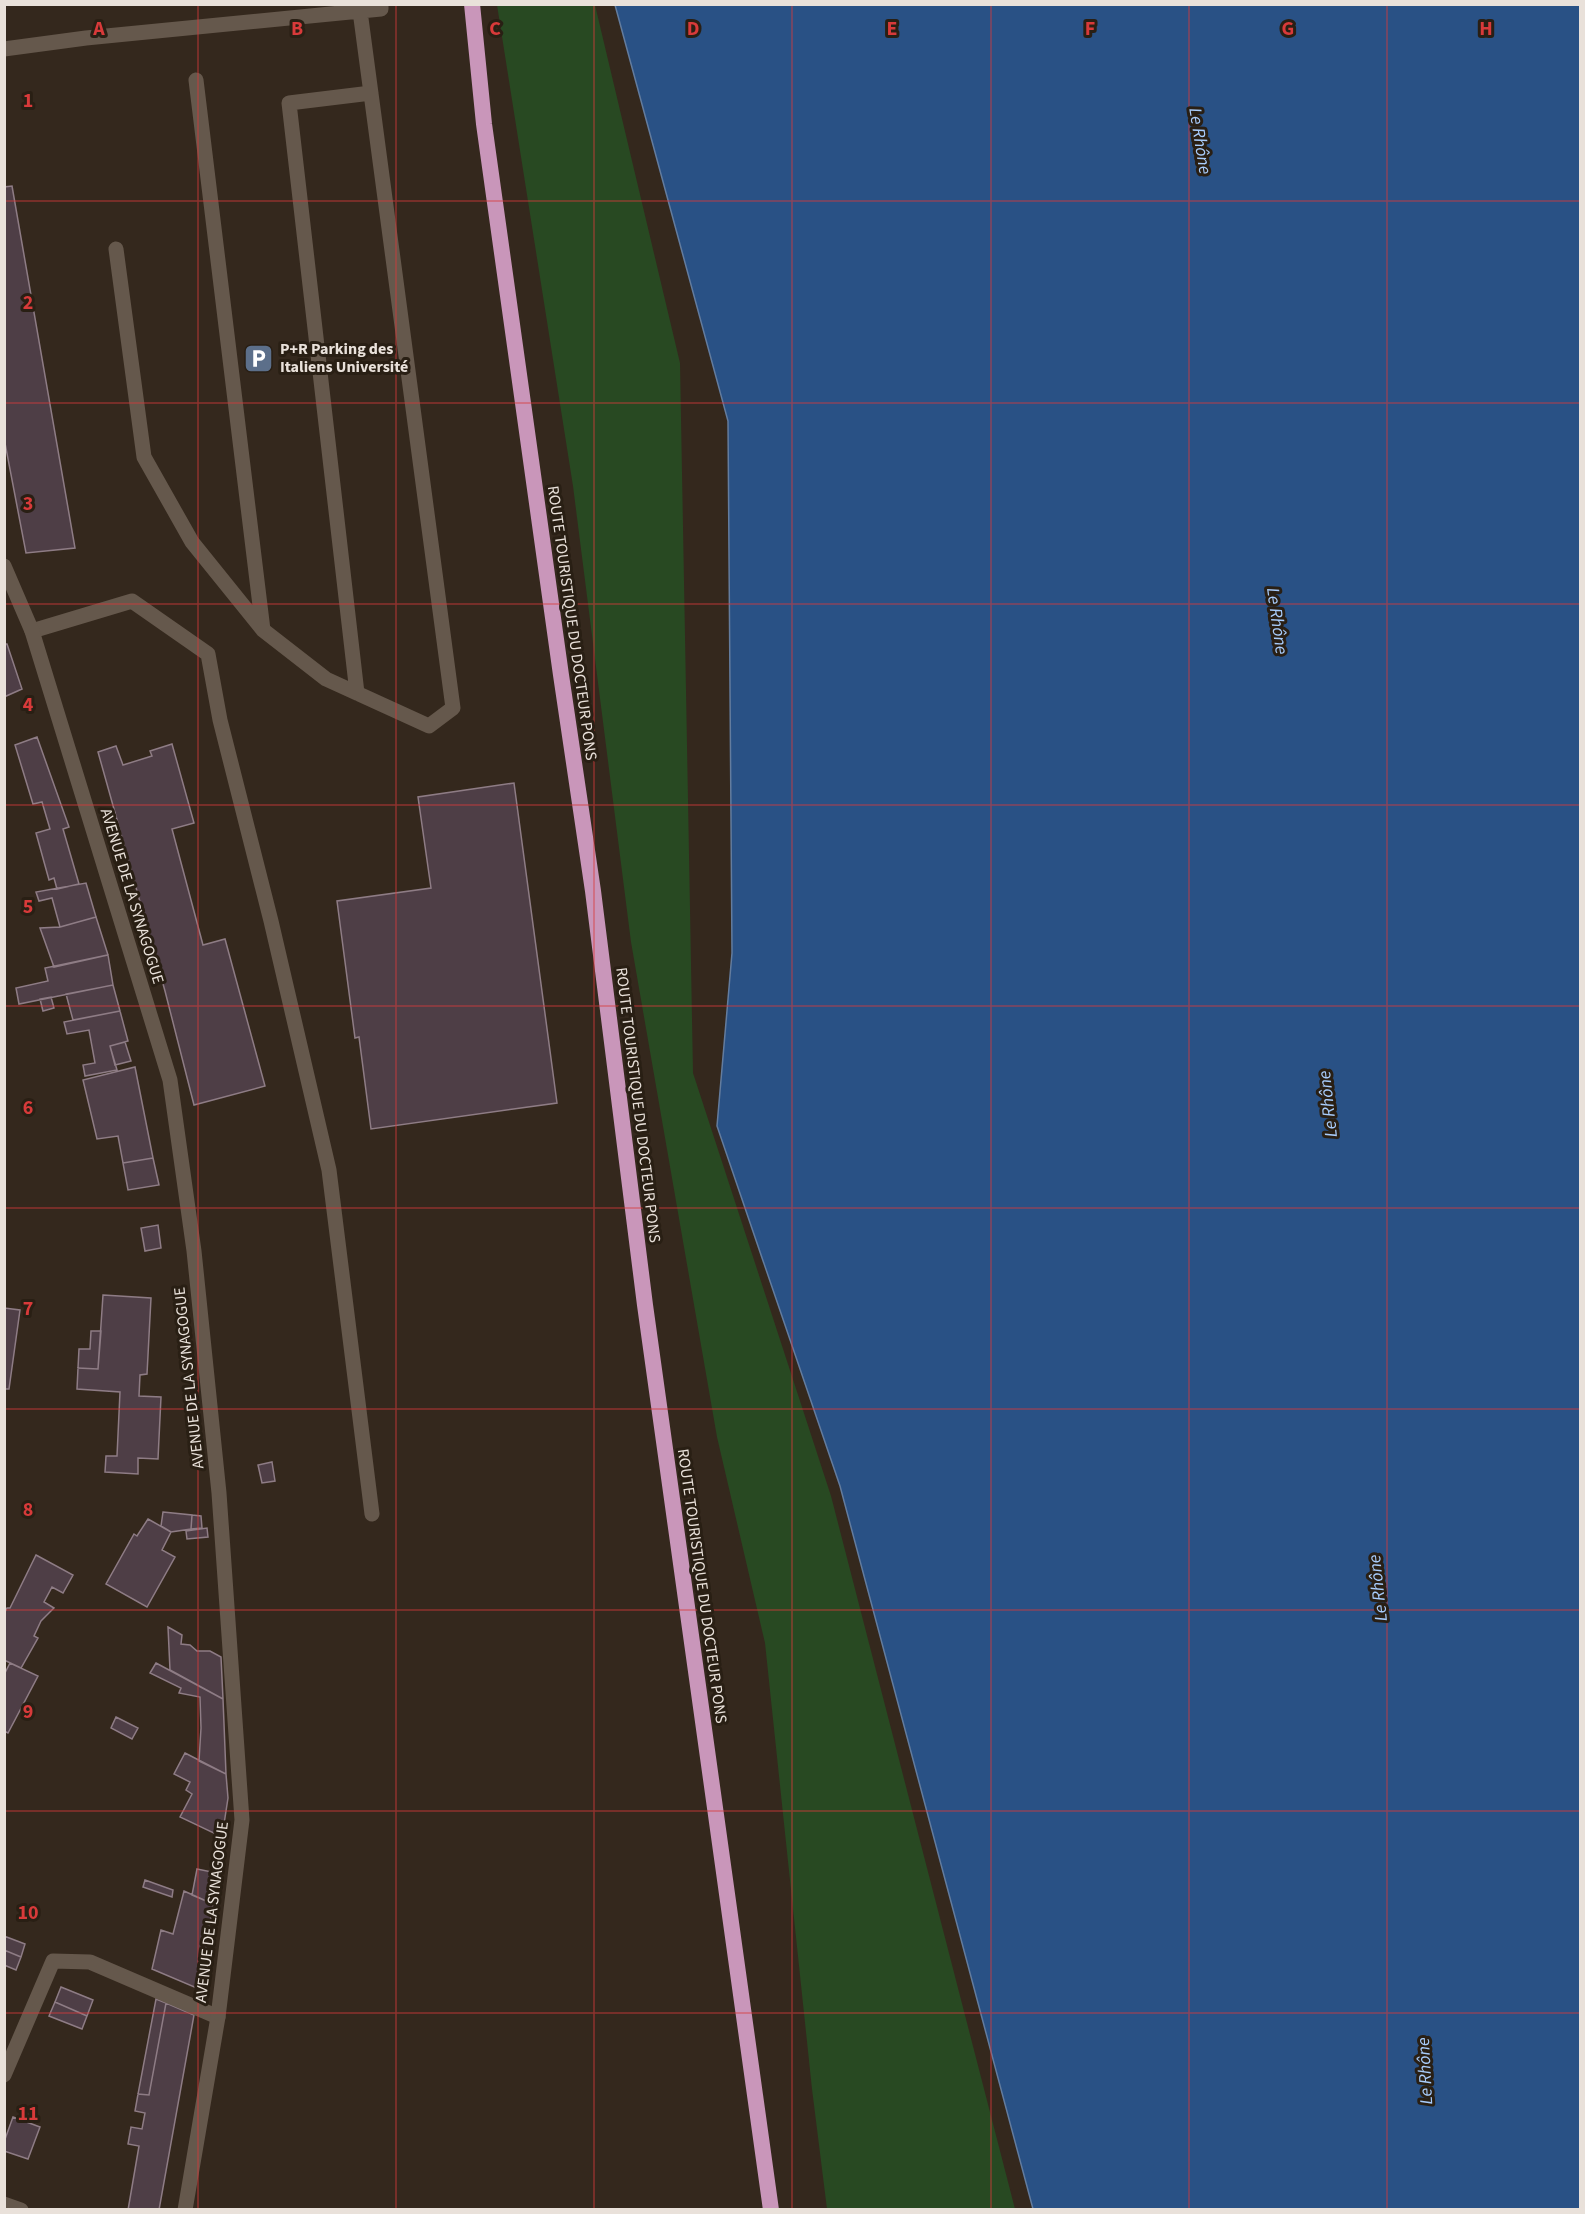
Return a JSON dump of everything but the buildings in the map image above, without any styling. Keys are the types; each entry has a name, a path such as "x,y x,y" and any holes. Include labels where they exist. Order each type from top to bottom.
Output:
{"highway":[{"name":"ROUTE TOURISTIQUE DU DOCTEUR PONS","path":"472,4 484,124 593,891 645,1305 771,2210"}],"street":[{"path":"4,49 86,38 381,7"},
{"path":"116,249 144,457 192,542 264,630 326,679 429,726 453,708 360,11"},
{"path":"196,80 264,630"},
{"path":"357,693 290,102 371,93"},
{"name":"AVENUE DE LA SYNAGOGUE","path":"4,566 32,631 170,1080 192,1240 219,1493 242,1820 218,2018 185,2210"},
{"path":"32,631 132,602 208,654 220,720 271,921 329,1170 372,1514"},
{"path":"4,2074 53,1961 90,1962 218,2018"},
{"path":"4,2204 21,2210"}],"green space":[{"path":"497,5 595,5 680,363 693,1073 831,1496 1015,2209 827,2209 812,2089 765,1643 717,1437 631,942 573,486"}],"water":[{"name":"Le Rhône","path":"615,5 1580,5 1580,2209 1033,2209 840,1486 717,1126 732,953 728,421"}],"place":[{"name":"P+R Parking des Italiens Université","path":"259,358"}]}
